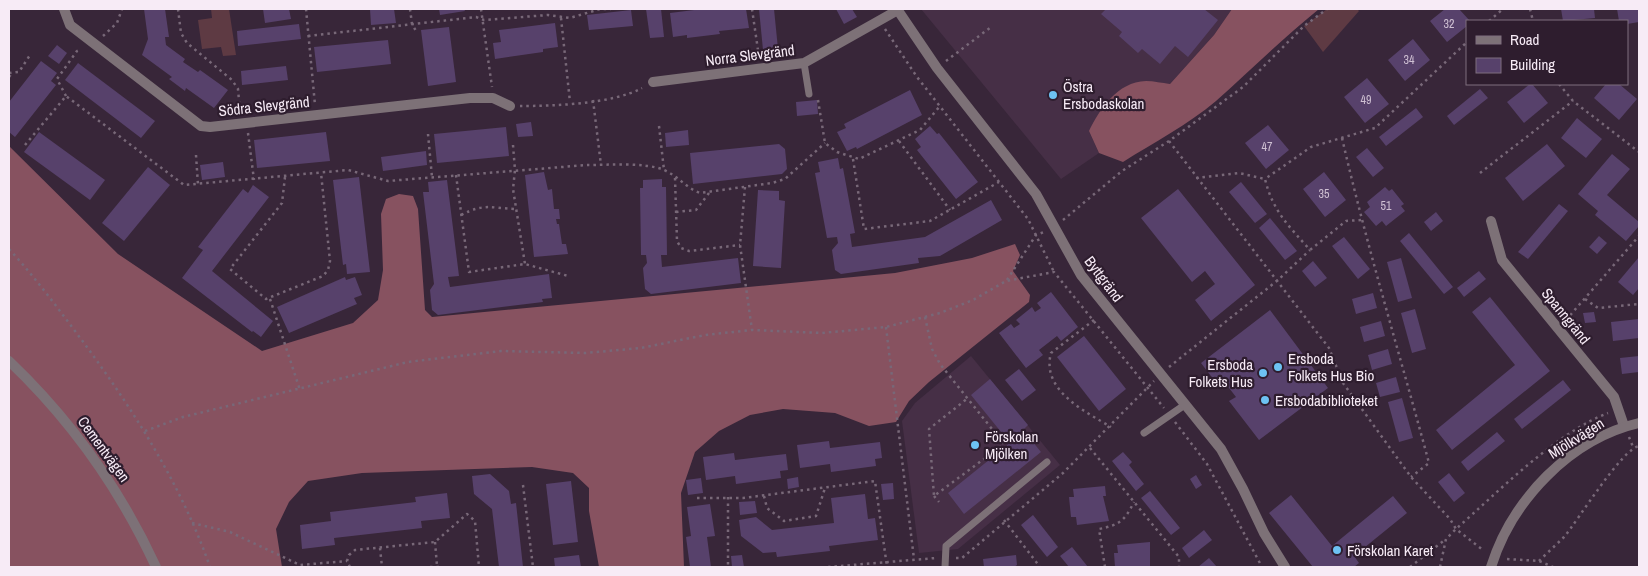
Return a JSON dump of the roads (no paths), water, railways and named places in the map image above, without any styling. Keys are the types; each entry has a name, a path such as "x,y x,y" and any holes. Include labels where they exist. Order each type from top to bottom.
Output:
{"street":[{"name":"Södra Slevgränd","path":"64,9 70,25 194,122 210,127 461,99 493,98 510,106"},
{"name":"Norra Slevgränd","path":"653,82 804,63 898,10"},
{"name":"Byttgränd","path":"898,10 937,68 1036,194 1081,275 1221,450 1243,488 1264,533 1285,567"},
{"name":"Spanngränd","path":"1492,221 1502,260 1614,397 1624,426"},
{"name":"Cementvägen","path":"9,361 38,388 79,437 112,485 140,533 156,567"},
{"name":"Mjölkvägen","path":"1491,567 1510,524 1530,493 1554,468 1591,443 1624,426 1639,423"}],"lane":[{"path":"804,63 813,94"},
{"path":"1144,433 1186,404"},
{"path":"945,567 946,546 1047,462"}],"place":[{"name":"Östra Ersbodaskolan","path":"1053,95"},
{"name":"Ersboda Folkets Hus Bio","path":"1278,367"},
{"name":"Ersboda Folkets Hus","path":"1263,373"},
{"name":"Ersbodabiblioteket","path":"1265,400"},
{"name":"Förskolan Mjölken","path":"975,445"},
{"name":"Förskolan Karet","path":"1337,550"}]}
